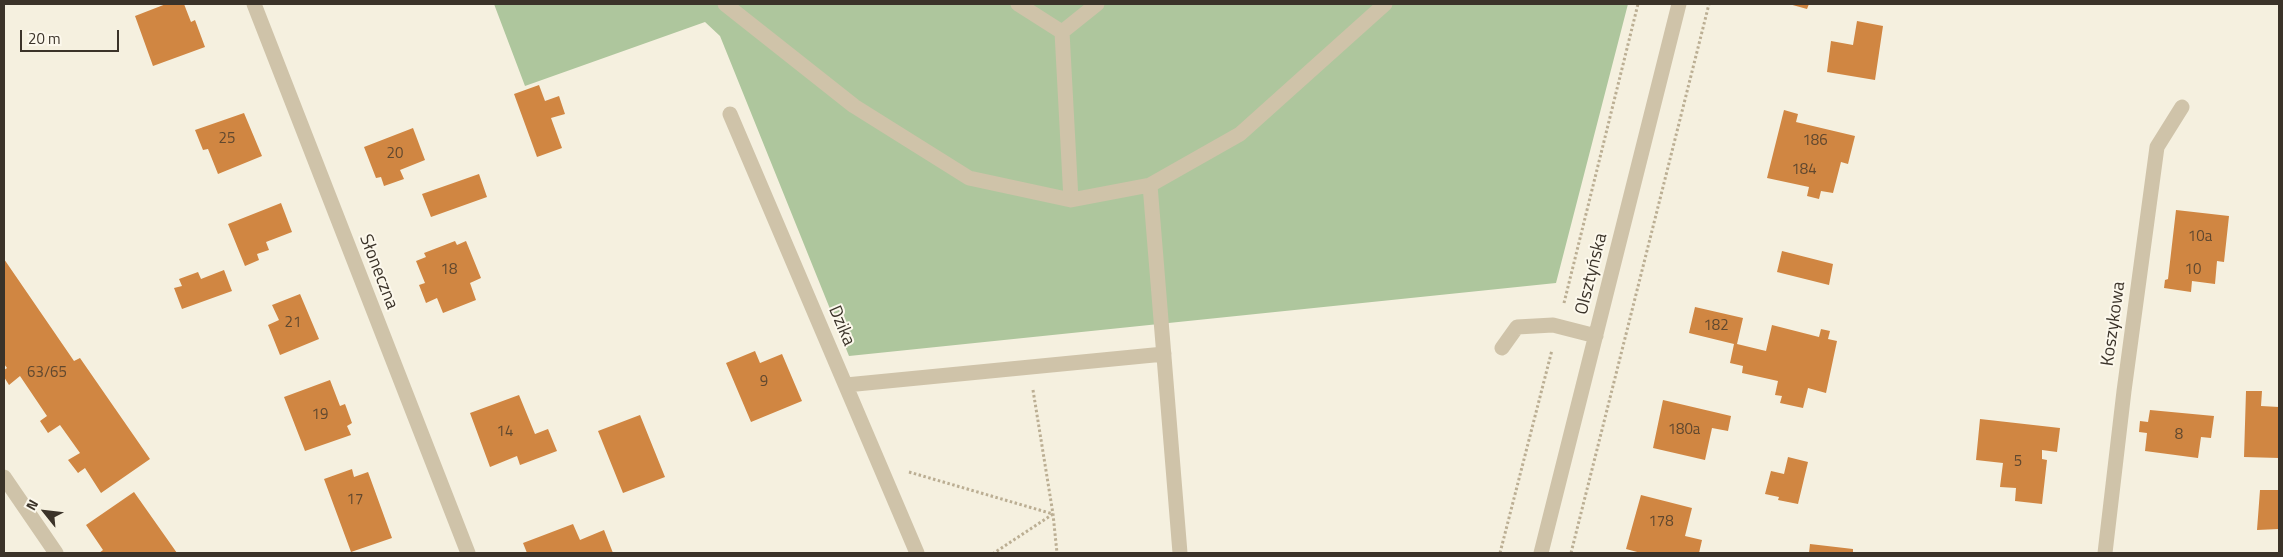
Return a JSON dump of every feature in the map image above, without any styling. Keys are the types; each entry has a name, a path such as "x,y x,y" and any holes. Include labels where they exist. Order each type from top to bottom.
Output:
{"street":[{"name":"Słoneczna","path":"254,4 468,553"},
{"path":"725,4 854,106 969,178 1071,200 1150,185 1240,134 1385,4"},
{"path":"1018,4 1062,32"},
{"path":"1062,32 1097,4"},
{"name":"Olsztyńska","path":"1541,553 1679,4"},
{"path":"1062,32 1071,200"},
{"name":"Koszykowa","path":"2105,553 2156,146 2182,107"},
{"name":"Dzika","path":"730,114 916,553"},
{"path":"1150,185 1180,553"},
{"path":"1502,348 1517,327 1558,327 1596,336"},
{"path":"846,385 1164,354"},
{"path":"4,477 56,553"}],"path":[{"path":"1500,553 1638,4"},
{"path":"1571,553 1709,4"},
{"path":"1030,367 1053,514 1057,553"},
{"path":"908,471 1053,514"},
{"path":"994,553 1053,514"}],"green space":[{"path":"494,4 1628,4 1556,283 849,356 720,36 705,22 525,86"}],"building":[{"path":"166,4 184,4 191,22 195,20 205,47 153,66 135,16"},
{"path":"1789,4 1809,4 1807,9"},
{"path":"1857,21 1883,26 1875,80 1827,72 1831,41 1853,45"},
{"path":"539,85 545,101 559,96 565,114 551,118 562,148 537,157 514,94"},
{"path":"1784,110 1798,114 1796,122 1855,136 1848,164 1841,162 1833,193 1821,191 1819,199 1807,196 1809,187 1767,178"},
{"path":"244,113 262,156 218,174 208,149 203,150 195,130"},
{"path":"413,128 425,160 400,170 404,179 384,186 381,177 376,178 364,147"},
{"path":"479,174 487,197 431,217 422,194"},
{"path":"281,203 292,232 266,242 269,250 257,254 259,260 245,266 228,224"},
{"path":"2176,210 2229,216 2224,262 2217,261 2215,284 2192,281 2191,292 2164,288 2165,280 2168,279"},
{"path":"455,241 457,245 466,241 481,278 470,283 476,300 443,313 437,298 426,303 419,285 425,283 416,261 426,257 424,253"},
{"path":"1782,251 1833,264 1829,285 1777,272"},
{"path":"4,259 74,361 80,358 150,459 101,493 85,468 78,473 68,460 80,453 60,425 48,433 40,421 47,416 20,376 9,385 4,377 4,370 7,368 4,364"},
{"path":"224,270 232,291 182,309 174,288 182,286 179,279 198,272 201,279"},
{"path":"300,294 319,339 280,355 268,325 279,320 272,305"},
{"path":"1695,307 1743,318 1737,344 1766,351 1772,325 1819,337 1821,329 1830,331 1828,339 1837,341 1826,393 1808,388 1803,408 1780,403 1782,396 1775,395 1778,381 1742,373 1743,366 1730,363 1734,344 1689,333"},
{"path":"755,351 760,363 782,354 802,401 751,422 726,363"},
{"path":"330,380 340,406 345,404 352,423 347,426 351,435 305,451 284,397"},
{"path":"2246,391 2262,391 2261,406 2279,407 2279,458 2244,457"},
{"path":"519,395 535,434 548,429 557,451 520,465 517,456 490,467 470,413"},
{"path":"1663,400 1731,416 1728,431 1712,428 1705,460 1653,448"},
{"path":"2150,410 2214,416 2211,438 2201,437 2198,458 2145,451 2147,433 2139,432 2140,421 2148,422"},
{"path":"640,415 665,477 623,493 598,431"},
{"path":"1980,419 2060,428 2057,452 2042,450 2042,459 2047,460 2042,504 2015,501 2016,488 2000,487 2003,463 1976,460"},
{"path":"1788,457 1808,462 1798,504 1778,500 1779,497 1765,494 1771,471 1784,474"},
{"path":"352,469 354,477 368,472 392,538 351,552 324,479"},
{"path":"2260,490 2279,490 2279,529 2257,530"},
{"path":"134,492 177,553 99,553 103,550 86,525"},
{"path":"1641,495 1692,508 1685,536 1702,540 1699,553 1641,553 1626,549"},
{"path":"573,524 580,540 604,530 613,553 527,553 523,543"},
{"path":"1810,544 1853,549 1853,553 1809,553"}]}
